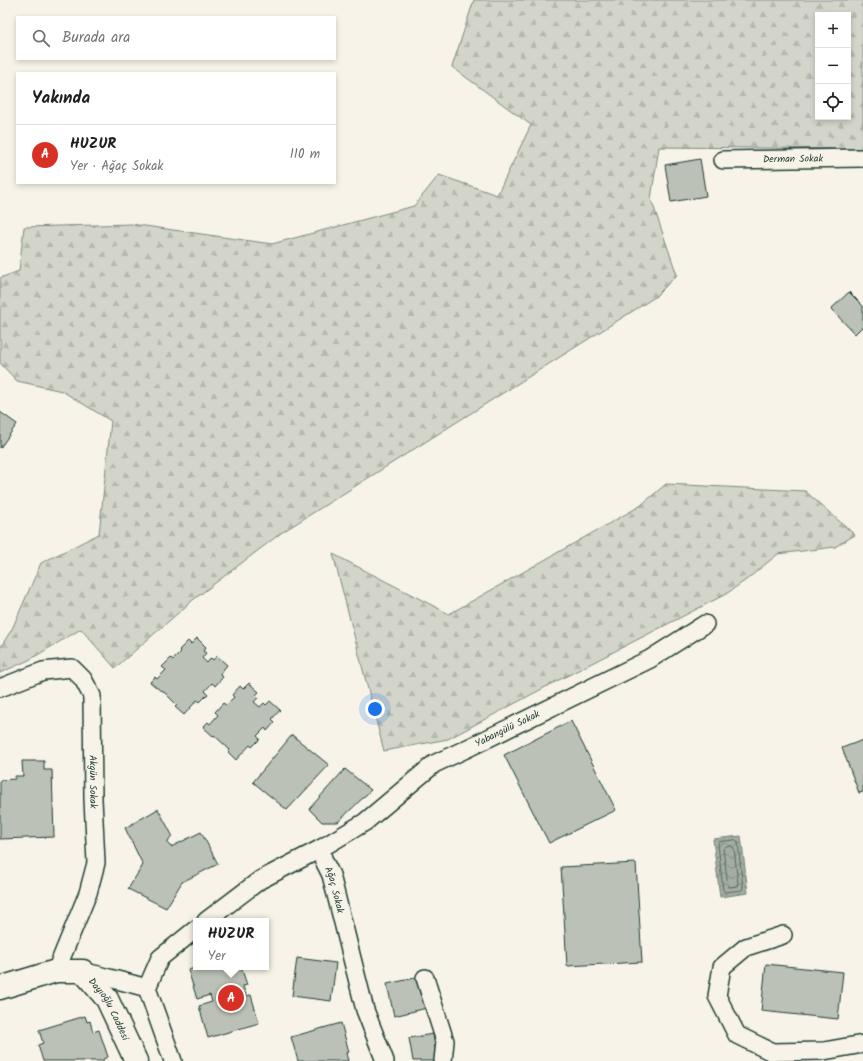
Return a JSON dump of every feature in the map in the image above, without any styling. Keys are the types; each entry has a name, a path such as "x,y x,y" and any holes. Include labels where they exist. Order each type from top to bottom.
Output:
{"street":[{"name":"Derman Sokak","path":"724,160 863,158"},
{"name":"Yabangülü Sokak","path":"320,849 365,822 434,764 650,659 705,624"},
{"name":"Akgün Sokak","path":"0,688 44,671 72,668 83,679 92,696 93,799 96,863 88,893 56,971"},
{"path":"210,918 260,880 320,849"},
{"name":"Ağaç Sokak","path":"320,849 331,875 365,1010 384,1061"},
{"path":"173,1061 147,988 160,958 193,931"},
{"path":"783,935 746,947 722,967 717,996 737,1035 772,1052 824,1051 863,1044"},
{"name":"Dayıoğlu Caddesi","path":"0,988 56,971 83,971 107,999 136,1061"},
{"path":"83,971 147,988"},
{"path":"425,978 445,1041 443,1061"}],"green space":[{"path":"474,0 863,0 863,149 659,147 651,199 677,275 655,297 281,533 193,600 115,668 81,629 29,660 0,673 0,648 12,629 41,563 99,534 111,421 62,391 17,381 0,363 0,278 19,271 24,227 131,224 272,244 414,206 439,175 497,195 531,125 452,67"},
{"path":"666,484 805,491 855,535 835,547 778,554 726,594 448,739 384,751 333,554 449,614 640,506"}],"water":[{"path":"741,836 748,893 720,897 713,839"}],"building":[{"path":"700,159 706,196 671,202 665,165"},
{"path":"849,292 863,306 863,326 855,334 831,309"},
{"path":"0,412 17,424 0,448"},
{"path":"197,638 206,647 203,651 206,653 202,658 207,663 211,658 213,660 217,656 227,665 220,674 223,677 215,686 212,683 205,691 208,694 200,702 197,700 184,715 175,707 177,705 162,690 161,691 150,682 155,677 157,679 166,670 162,667 171,658 173,660 181,652 179,650 188,641 191,644"},
{"path":"249,683 259,692 255,696 258,698 254,702 260,707 264,703 266,705 270,701 280,710 272,719 275,722 267,731 265,728 257,736 260,739 252,747 250,745 236,760 228,752 230,750 203,727 208,722 210,724 218,715 215,712 223,703 226,705 234,697 232,695 240,686 243,689"},
{"path":"571,721 616,810 549,843 504,755"},
{"path":"292,735 329,765 287,810 253,782"},
{"path":"863,740 863,792 859,793 842,748"},
{"path":"22,761 44,761 44,770 52,770 54,837 0,839 0,780 15,779 15,776 23,776"},
{"path":"345,769 371,790 338,822 322,822 309,809"},
{"path":"158,809 172,835 167,843 171,847 201,832 218,864 182,882 166,908 128,889 143,865 125,828"},
{"path":"636,863 642,962 567,966 561,867"},
{"path":"297,958 336,963 331,1001 292,996"},
{"path":"766,964 843,972 838,1019 761,1011"},
{"path":"193,969 193,970 242,970 247,985 243,986 246,996 251,995 259,1023 208,1038 199,1006 212,1002 210,995 197,999 188,970"},
{"path":"424,976 431,1007 394,1016 387,984"},
{"path":"85,1016 87,1022 90,1021 93,1032 99,1030 108,1057 103,1059 103,1061 43,1061 38,1045 43,1043 39,1030"},
{"path":"341,1023 349,1052 346,1053 348,1061 298,1061 291,1037"},
{"path":"433,1034 437,1061 413,1061 409,1038"}],"place":[{"name":"HUZUR","path":"231,998"}]}
